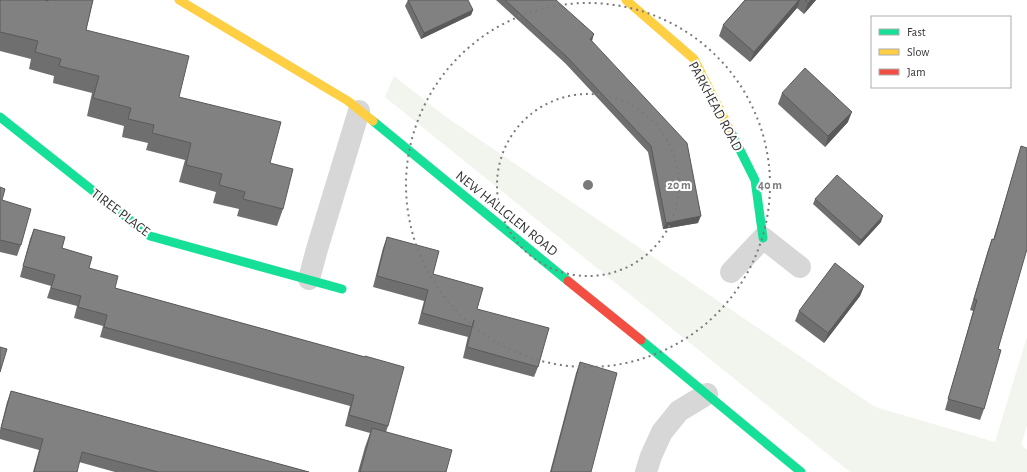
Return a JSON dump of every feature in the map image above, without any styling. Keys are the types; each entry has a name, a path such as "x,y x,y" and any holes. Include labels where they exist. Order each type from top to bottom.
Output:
{"street":[{"name":"NEW HALLGLEN ROAD","path":"179,0 348,101 801,472"},
{"name":"PARKHEAD ROAD","path":"626,0 694,59 754,180 763,238"},
{"path":"309,279 359,111"},
{"name":"TIREE PLACE","path":"0,117 150,236 342,289"},
{"path":"731,272 763,238 800,266"},
{"path":"646,472 651,456 662,432 679,411 707,394"}],"shaded area":[{"path":"394,76 446,117 875,407 995,442 1027,337 1027,425 1021,445 1027,450 1027,472 850,472 385,97"}],"building":[{"path":"0,0 93,0 86,30 189,56 179,97 281,122 270,163 293,169 283,209 243,199 245,192 219,185 222,174 186,165 191,143 152,133 154,125 128,119 131,108 93,98 99,76 59,66 61,59 35,52 38,41 0,32"},
{"path":"408,0 468,0 473,10 424,33"},
{"path":"505,0 556,0 594,34 590,39 687,143 701,216 666,223 651,146 567,57"},
{"path":"745,0 799,0 754,52 723,25"},
{"path":"805,68 852,112 828,136 782,93"},
{"path":"1021,146 1027,148 1027,249 998,349 1001,350 984,409 948,399 977,300 974,299 992,239 994,240"},
{"path":"837,175 883,216 861,240 815,199"},
{"path":"0,187 5,189 2,200 31,209 21,245 0,240"},
{"path":"34,229 65,237 62,248 92,257 89,268 118,276 115,288 404,367 388,426 349,415 354,395 104,327 107,315 78,307 81,296 51,288 55,275 23,266"},
{"path":"387,237 439,251 433,274 483,288 477,309 549,328 538,367 467,347 474,320 472,327 422,313 428,290 377,276"},
{"path":"835,263 864,286 828,333 799,311"},
{"path":"0,347 7,349 0,372"},
{"path":"580,362 617,373 591,472 551,472"},
{"path":"11,391 309,472 158,472 82,452 77,472 34,472 43,439 1,428"},
{"path":"372,428 452,450 446,472 360,472"}],"traffic: fast":[{"path":"0,117 150,236 342,289"},
{"path":"373,121 568,281"},
{"path":"731,132 755,180 763,238"},
{"path":"641,340 801,472"}],"traffic: slow":[{"path":"179,0 348,101 373,121"},
{"path":"626,0 694,59 731,132"}],"traffic: jam":[{"path":"568,281 641,340"}]}
